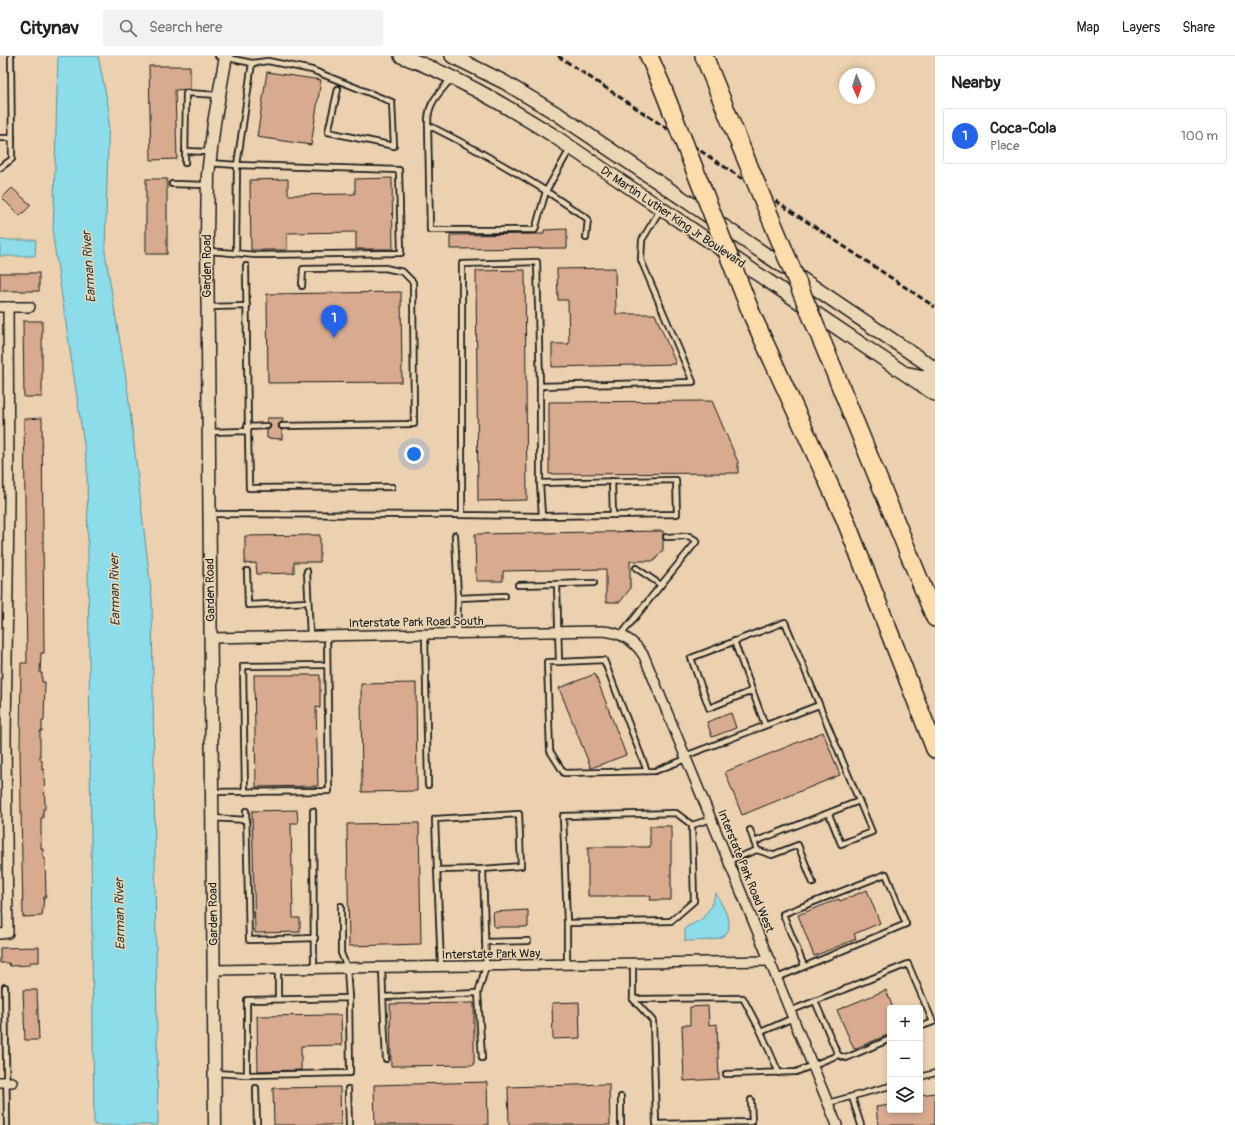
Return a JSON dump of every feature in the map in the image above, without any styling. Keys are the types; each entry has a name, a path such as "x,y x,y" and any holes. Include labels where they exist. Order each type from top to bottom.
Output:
{"highway":[{"path":"649,56 752,315 845,519 935,749"},
{"path":"704,56 935,618"}],"main road":[{"name":"Dr Martin Luther King Jr Boulevard","path":"400,56 452,78 505,105 935,394"},
{"name":"Dr Martin Luther King Jr Boulevard","path":"452,56 504,82 559,115 935,369"},
{"path":"904,373 929,378 935,382"}],"street":[{"name":"Garden Road","path":"215,1125 207,251 210,157 223,56"},
{"path":"4,933 4,307 30,307"},
{"name":"Interstate Park Road South","path":"211,638 558,632 609,632 621,635"},
{"name":"Interstate Park Road West","path":"621,635 634,643 644,656 837,1125"},
{"name":"Interstate Park Way","path":"214,970 770,961"}],"lane":[{"path":"0,168 12,159 11,56"},
{"path":"223,56 252,63 268,61 312,70 392,102 394,146 328,132 338,89"},
{"path":"236,253 237,165 252,63"},
{"path":"452,78 432,102 428,114 430,230 535,230 546,191 570,148"},
{"path":"185,163 186,94 219,95"},
{"path":"428,124 516,172 588,219 586,238"},
{"path":"0,138 12,138"},
{"path":"186,151 237,165 399,170 401,253 256,255 207,251"},
{"path":"172,184 208,185"},
{"path":"540,386 694,382 641,260 642,240 661,209"},
{"path":"462,515 462,264 537,262 540,386 540,483 542,516"},
{"path":"246,266 249,488 392,487"},
{"path":"282,426 414,424 413,282 403,272 385,268 302,268 302,286"},
{"path":"208,307 247,306"},
{"path":"209,432 267,426"},
{"path":"209,514 542,516 677,514 676,480 540,483"},
{"path":"612,481 613,515"},
{"path":"455,535 458,598 457,634"},
{"path":"621,635 661,584 697,542 689,536 666,537"},
{"path":"636,568 661,584"},
{"path":"247,571 248,605 308,602"},
{"path":"307,571 310,636"},
{"path":"518,585 594,583"},
{"path":"557,584 559,662"},
{"path":"458,598 505,596"},
{"path":"752,691 709,708 691,658 785,622 872,832 841,844 829,814"},
{"path":"425,634 428,785"},
{"path":"212,792 329,791 327,636"},
{"path":"734,641 764,725"},
{"path":"647,771 604,660 547,662 550,751 564,774 655,771 764,725 819,705"},
{"path":"245,792 243,666 327,665"},
{"path":"754,842 859,801"},
{"path":"246,811 248,940 315,938"},
{"path":"313,811 314,968"},
{"path":"567,964 563,816 676,813 692,825"},
{"path":"438,870 521,866 518,814 435,819 441,967"},
{"path":"212,818 246,820"},
{"path":"692,825 711,819"},
{"path":"567,923 671,921 694,901 692,825"},
{"path":"750,830 757,850"},
{"path":"728,861 757,850 772,855 798,845 813,883"},
{"path":"482,1058 478,993 486,966 483,869"},
{"path":"777,978 906,924 886,874 783,914 804,966"},
{"path":"215,1073 247,1075 350,1072 349,998 347,968 341,953 341,906"},
{"path":"485,942 528,940"},
{"path":"633,963 633,999 653,1021 656,1124 752,1122 751,1100"},
{"path":"761,1032 815,1001 908,964 933,1022 923,1026"},
{"path":"382,967 386,1060"},
{"path":"278,969 278,999"},
{"path":"5,987 7,1125"},
{"path":"383,997 478,993"},
{"path":"247,1075 246,1000 349,998"},
{"path":"633,999 743,998 761,1032 779,1073"},
{"path":"815,1001 838,1055"},
{"path":"726,1074 796,1072 838,1055 846,1058 887,1040"},
{"path":"923,1076 935,1073"},
{"path":"828,1104 887,1087"},
{"path":"252,1125 257,1125 256,1088"},
{"path":"348,1089 349,1125"},
{"path":"621,1097 621,1125"},
{"path":"852,1097 861,1125"}],"water":[{"name":"Earman River","path":"58,56 98,56 109,110 105,252 127,385 152,599 158,1125 94,1125 87,464 53,237"},
{"path":"0,240 36,240 35,256 0,256"},
{"path":"716,893 727,916 729,930 725,935 713,940 685,941 685,928 702,919 710,908"}],"building":[{"path":"149,66 190,66 190,89 175,90 177,159 151,160"},
{"path":"267,72 321,80 311,145 257,137"},
{"path":"392,178 393,249 356,249 356,232 287,233 287,250 251,250 250,180 288,179 288,195 355,194 355,179"},
{"path":"146,179 167,179 167,254 146,254"},
{"path":"12,188 31,205 20,216 2,198"},
{"path":"567,229 567,248 450,249 450,235 544,234 544,230"},
{"path":"615,268 616,314 655,314 676,364 552,367 552,344 569,344 568,300 558,300 557,269"},
{"path":"525,270 527,500 478,501 476,271"},
{"path":"0,273 39,273 39,291 0,291"},
{"path":"401,292 402,382 268,383 267,294"},
{"path":"23,321 42,321 42,397 24,397"},
{"path":"712,401 738,462 738,473 549,474 549,402"},
{"path":"42,418 44,653 41,653 40,673 42,673 42,682 45,682 44,721 42,721 42,731 40,731 40,760 42,760 42,770 44,769 45,809 43,809 43,818 41,818 41,849 43,849 43,858 45,858 46,897 44,897 42,916 23,917 20,751 21,663 27,663 24,419"},
{"path":"267,418 283,418 282,422 278,426 282,430 282,439 267,438 267,430 271,426 267,422"},
{"path":"663,531 663,550 654,561 630,561 630,589 620,602 606,602 606,569 503,571 503,581 476,581 475,534"},
{"path":"320,535 320,562 294,562 294,573 257,574 256,563 245,564 245,536"},
{"path":"595,674 626,755 591,768 559,688"},
{"path":"254,675 320,675 320,708 316,707 318,786 256,787"},
{"path":"416,683 417,791 362,792 361,684"},
{"path":"731,713 736,728 712,737 707,722"},
{"path":"823,732 840,775 742,815 725,772"},
{"path":"297,810 298,823 291,823 293,918 300,918 300,932 255,933 252,811"},
{"path":"419,823 421,944 349,946 347,824"},
{"path":"650,826 671,826 671,900 650,900 651,896 588,896 588,847 650,847"},
{"path":"867,890 880,923 854,934 856,939 814,956 798,915"},
{"path":"528,910 528,927 494,927 493,912"},
{"path":"39,947 39,962 30,962 30,965 10,966 9,963 0,963 0,948"},
{"path":"23,990 37,990 39,1040 25,1040"},
{"path":"886,990 892,1005 887,1005 887,1035 854,1049 837,1010"},
{"path":"579,1002 580,1038 553,1039 552,1003"},
{"path":"474,1003 474,1065 391,1066 390,1004"},
{"path":"708,1006 709,1025 717,1024 719,1079 684,1081 682,1025 690,1025 690,1007"},
{"path":"341,1015 342,1045 301,1046 301,1070 258,1071 257,1016"},
{"path":"487,1082 488,1125 375,1125 374,1085"},
{"path":"609,1084 610,1125 509,1125 508,1087"},
{"path":"340,1087 341,1125 274,1125 273,1088"},
{"path":"935,1093 935,1125 878,1125 876,1107 887,1105 887,1113 923,1113 923,1095"}],"railway":[{"path":"558,56 935,307"}],"place":[{"name":"Coca-Cola","path":"334,338"}]}
